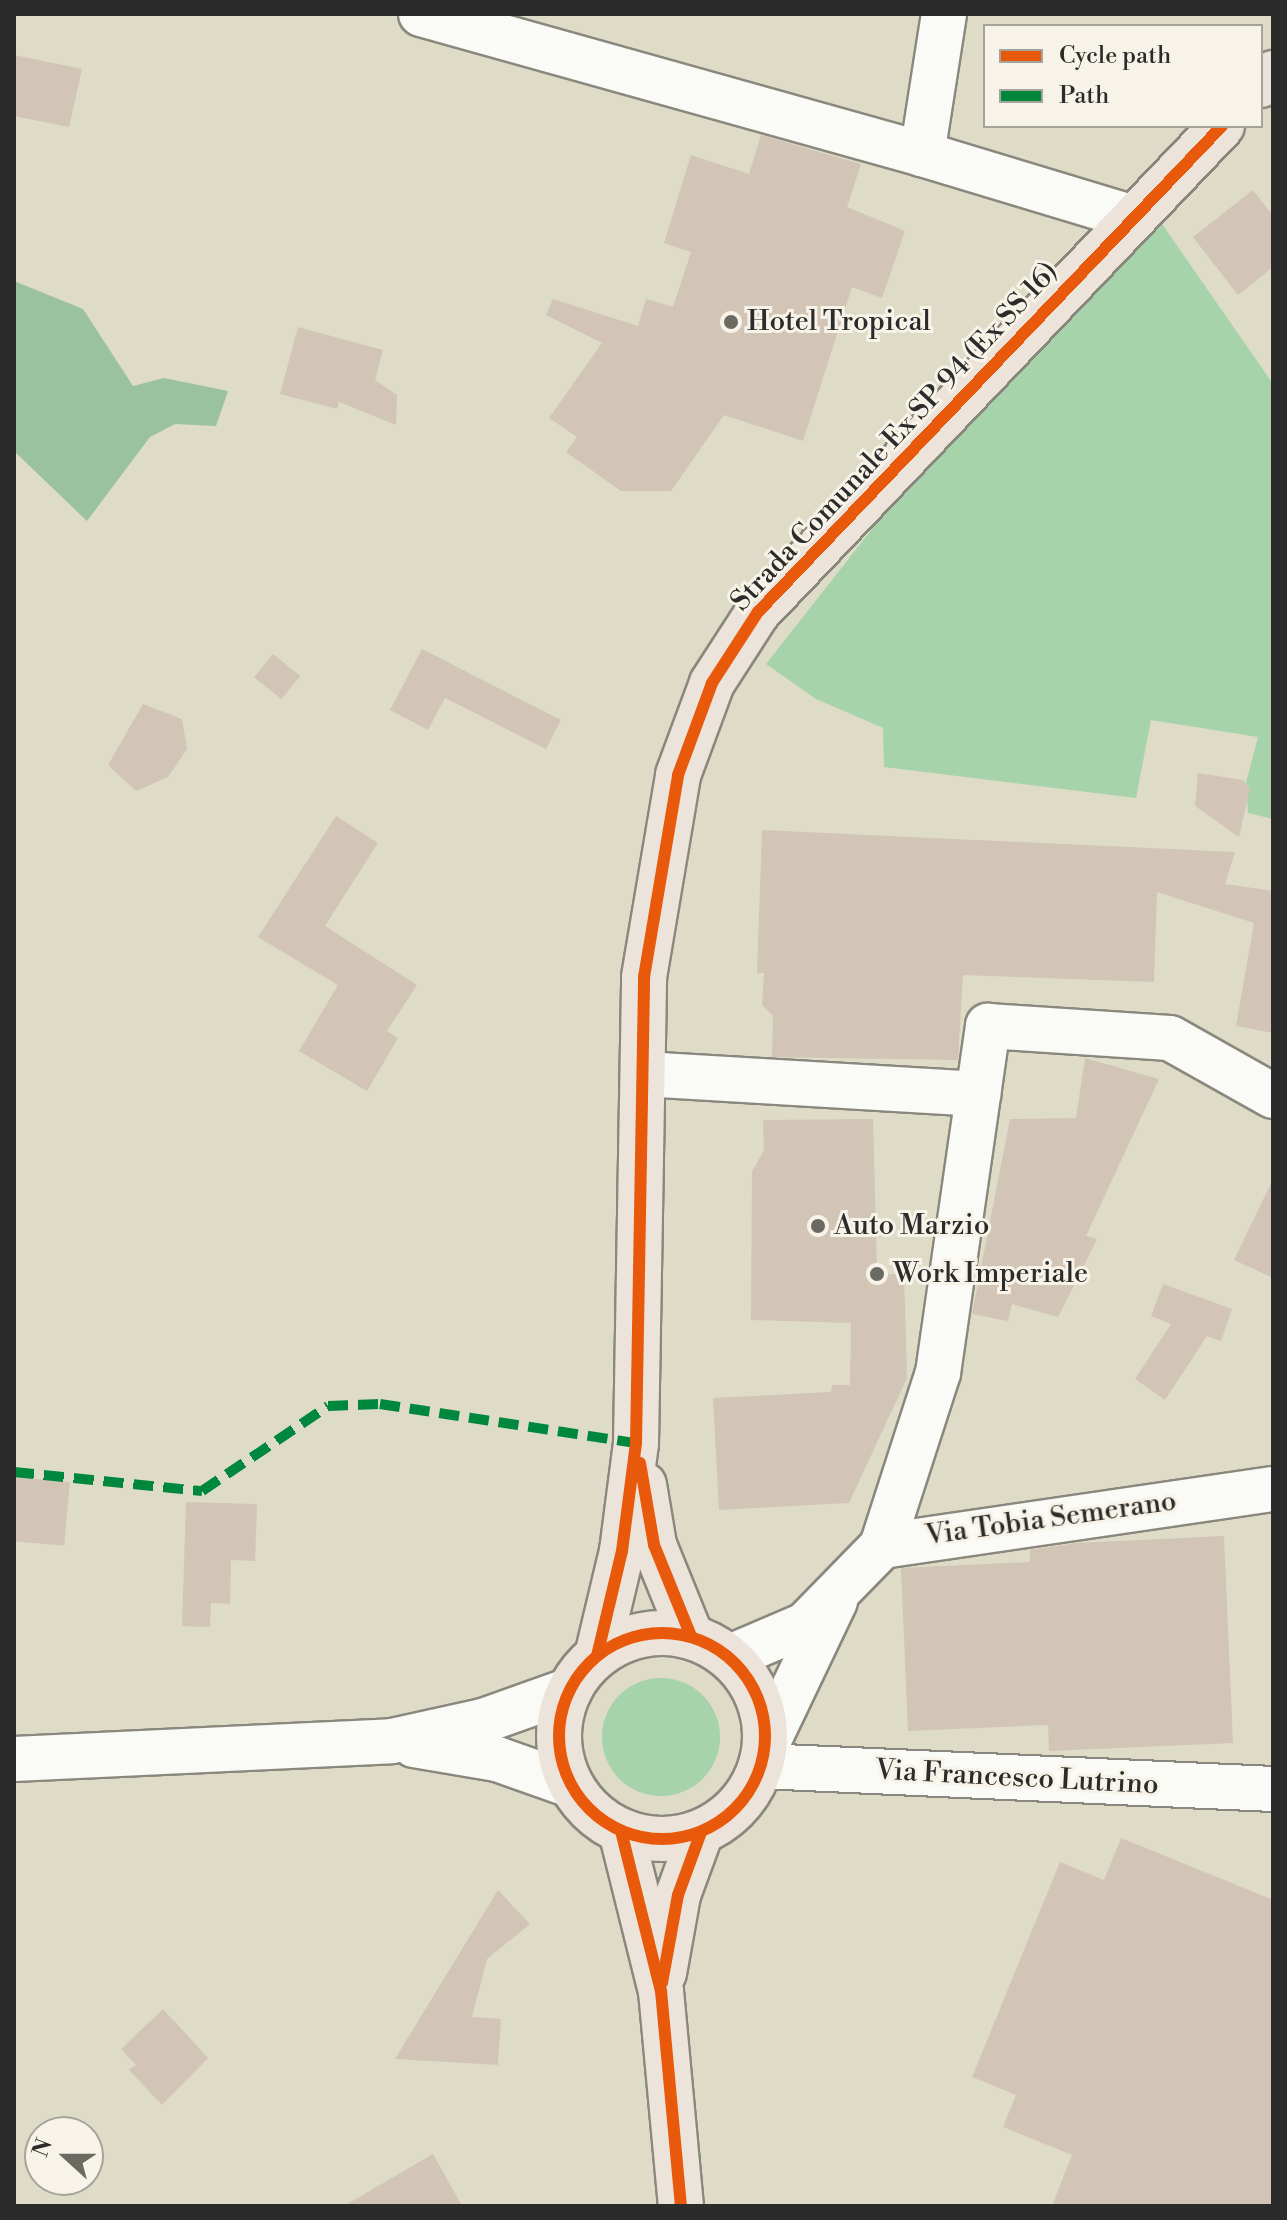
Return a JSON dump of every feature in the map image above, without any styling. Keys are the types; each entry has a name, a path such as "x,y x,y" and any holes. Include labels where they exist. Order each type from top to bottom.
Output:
{"main road":[{"name":"Strada Comunale Ex SP 94 (Ex SS 16)","path":"597,1656 622,1551 636,1443 644,977 678,775 712,683 758,612 1220,128"},
{"name":"Strada Comunale Ex SP 94 (Ex SS 16)","path":"636,1443 654,1545 691,1636"},
{"path":"658,1632 691,1636 730,1657 764,1715 763,1757 728,1816 701,1832 661,1839 621,1831 571,1785 560,1754 570,1690 597,1656 658,1632"},
{"path":"621,1831 661,1991 681,2206"},
{"path":"661,1991 678,1895 701,1832"}],"street":[{"path":"421,14 922,154 1134,218"},
{"path":"922,154 944,14"},
{"path":"730,1657 805,1625 843,1581 882,1546 938,1373 988,1026 1170,1038 1273,1096"},
{"path":"644,1074 978,1094"},
{"name":"Via Tobia Semerano","path":"882,1546 1273,1489"},
{"path":"763,1757 843,1581"},
{"path":"14,1759 392,1741 483,1721 570,1690"},
{"path":"392,1741 497,1759 571,1785"},
{"name":"Via Francesco Lutrino","path":"763,1757 1273,1789"}],"green space":[{"path":"1162,224 1273,384 1273,819 1248,813 1246,783 1258,737 1151,720 1136,798 884,767 883,728 816,699 766,664 883,515"},
{"path":"14,281 83,309 133,386 164,378 228,391 216,426 175,424 150,437 87,521 14,451"},
{"path":"661,1678 684,1683 703,1695 715,1714 720,1737 715,1760 703,1779 684,1791 661,1796 638,1791 619,1779 607,1760 602,1737 607,1714 619,1695 638,1683"}],"building":[{"path":"14,55 82,69 69,127 14,116"},
{"path":"761,135 861,164 847,207 905,231 882,298 852,287 803,441 724,415 671,491 621,491 566,452 577,437 549,418 602,343 546,315 553,299 638,326 646,299 673,307 691,252 664,243 691,155 749,174"},
{"path":"1253,190 1273,216 1273,267 1238,295 1193,237"},
{"path":"298,327 383,350 375,380 397,395 396,425 339,402 337,409 280,394"},
{"path":"422,649 561,720 546,749 445,698 428,730 390,710"},
{"path":"273,654 300,676 281,699 254,677"},
{"path":"143,704 182,719 187,749 168,777 136,791 108,765"},
{"path":"1198,773 1243,780 1250,789 1239,837 1195,806"},
{"path":"336,816 378,843 325,926 417,985 387,1031 398,1038 367,1091 299,1051 338,985 258,937"},
{"path":"762,830 1235,852 1225,884 1273,891 1273,1033 1236,1026 1254,923 1157,892 1154,982 963,975 958,1060 772,1057 773,1016 762,1005 764,973 757,973"},
{"path":"1085,1058 1159,1079 1086,1236 1097,1239 1058,1317 1012,1304 1008,1321 972,1314 1010,1119 1076,1118"},
{"path":"873,1119 877,1274 904,1274 907,1378 849,1503 719,1510 713,1398 831,1392 832,1385 850,1385 851,1323 751,1320 752,1172 764,1150 763,1120"},
{"path":"1273,1179 1273,1278 1234,1260"},
{"path":"1163,1284 1232,1309 1221,1341 1207,1336 1165,1400 1135,1379 1171,1324 1151,1316"},
{"path":"14,1477 70,1482 64,1546 14,1541"},
{"path":"186,1502 257,1504 255,1561 231,1560 230,1604 211,1603 210,1627 182,1626"},
{"path":"1224,1536 1233,1743 1049,1751 1048,1725 908,1731 901,1568 1030,1562 1030,1550 1077,1543"},
{"path":"1121,1838 1273,1900 1273,2206 1052,2206 1072,2155 1003,2127 1016,2095 972,2077 1060,1862 1104,1880"},
{"path":"498,1890 530,1924 487,1959 472,2017 501,2019 498,2065 395,2059"},
{"path":"163,2009 208,2058 162,2105 129,2070 136,2065 121,2049"},
{"path":"433,2154 462,2206 344,2206"}],"marked path":[{"path":"14,1472 202,1491 328,1406 380,1404 636,1443"}],"cycle path":[{"path":"597,1656 622,1551 636,1443 644,977 678,775 712,683 758,612 1220,128"},
{"path":"640,1463 654,1545 691,1636"},
{"path":"662,1633 701,1641 735,1663 757,1697 765,1736 757,1775 735,1809 701,1831 662,1839 623,1831 589,1809 567,1775 559,1736 567,1697 589,1663 623,1641 662,1633"},
{"path":"621,1831 661,1991 681,2206"},
{"path":"662,1983 678,1895 701,1832"}],"place":[{"name":"Hotel Tropical","path":"731,322"},
{"name":"Auto Marzio","path":"818,1226"},
{"name":"Work Imperiale","path":"877,1274"}]}
